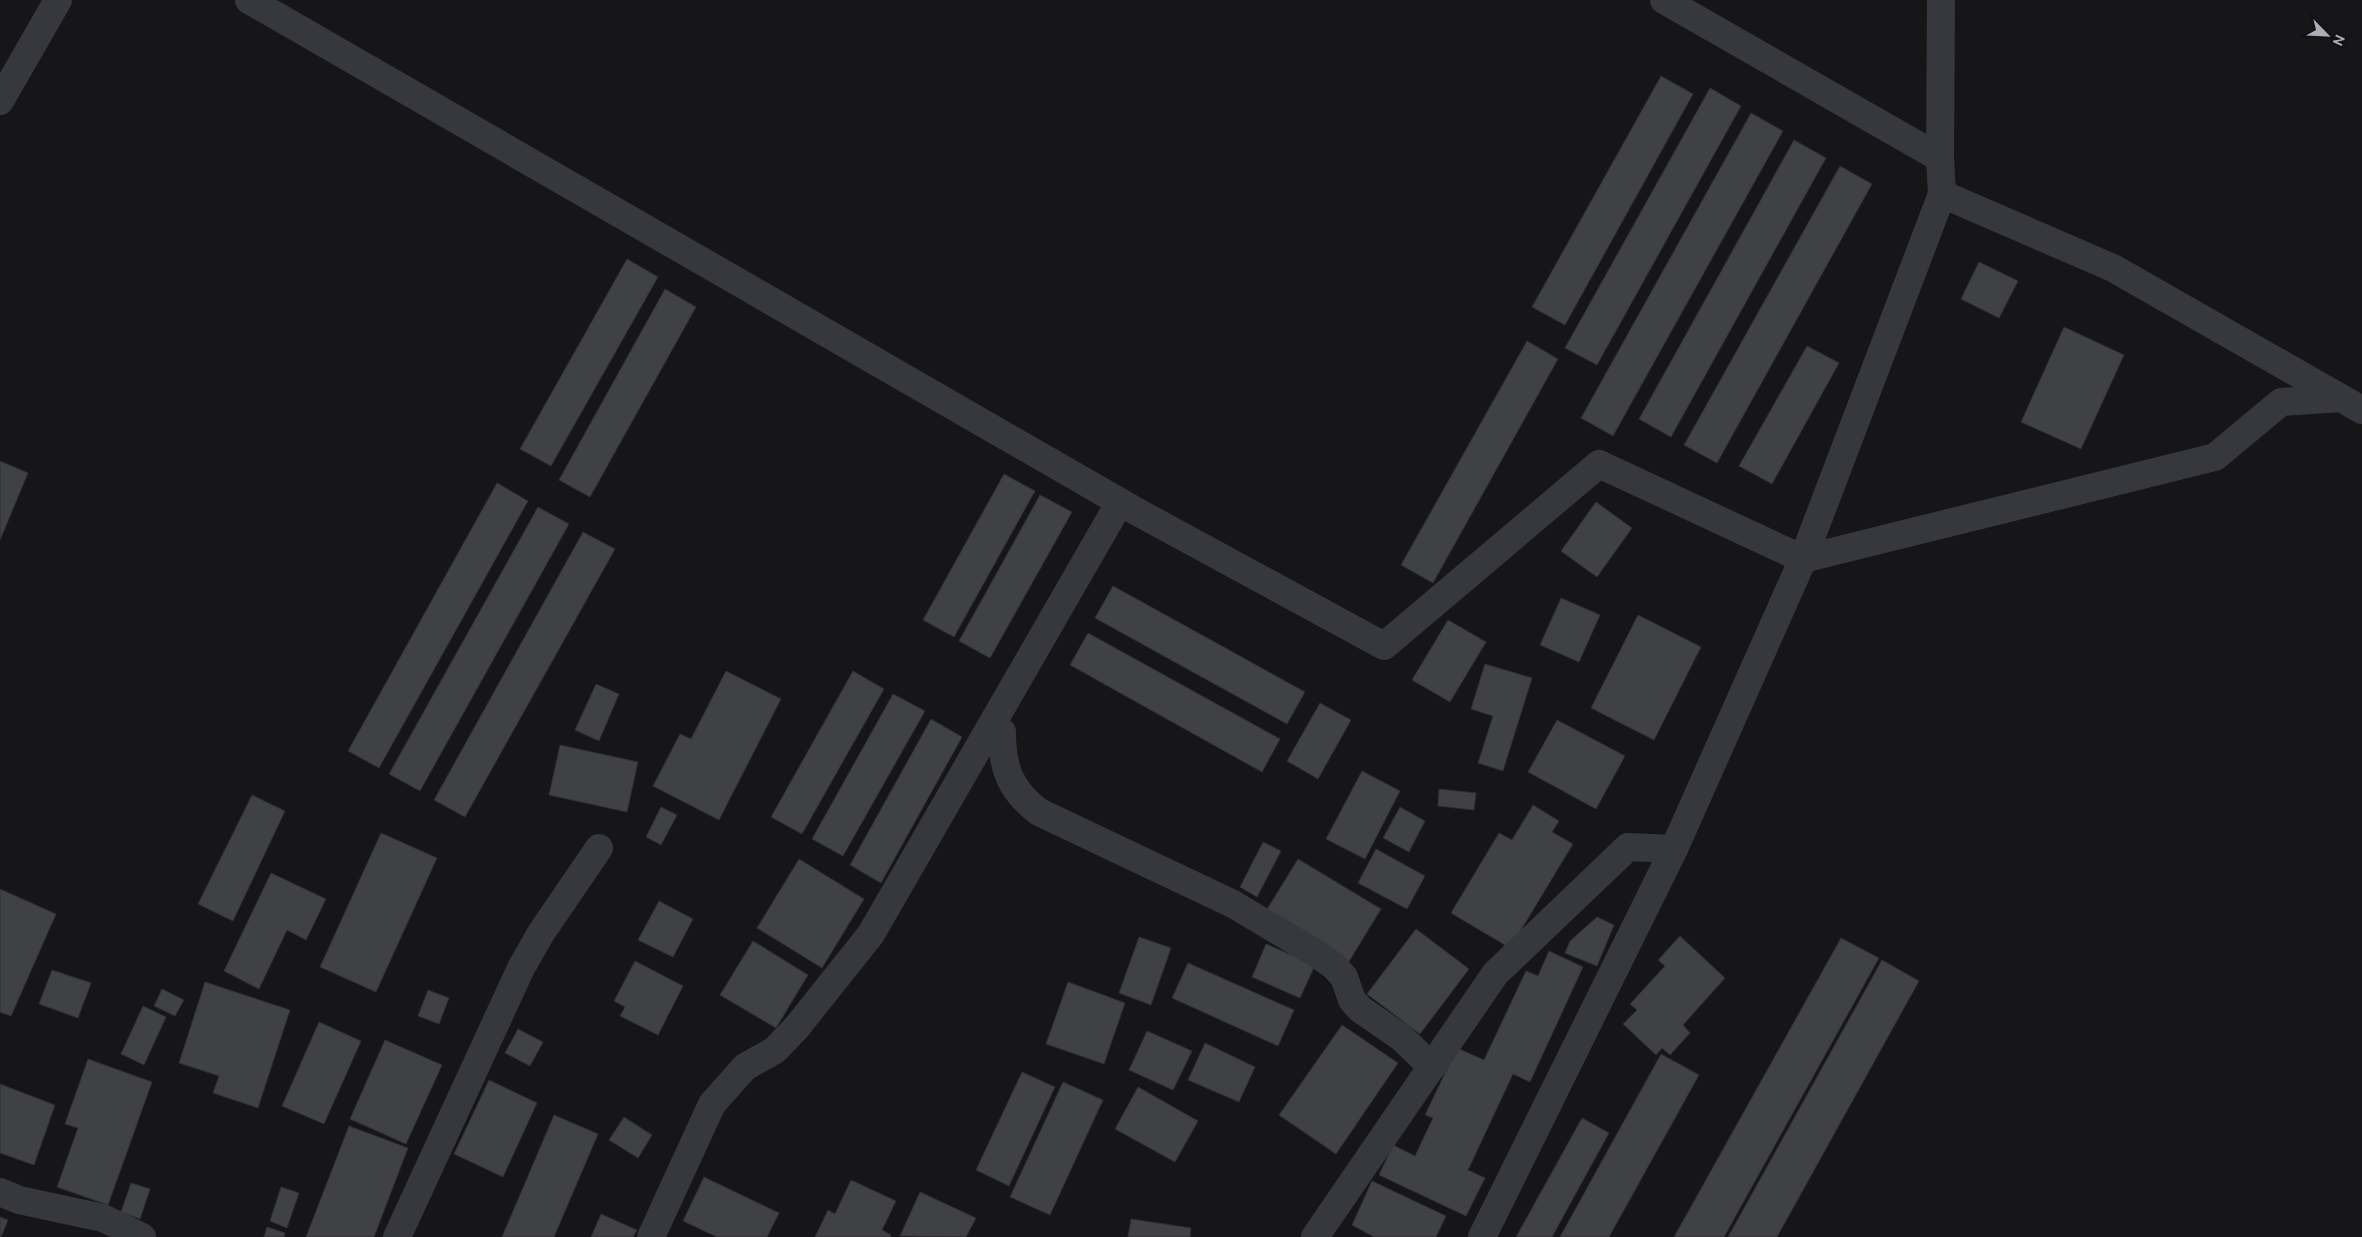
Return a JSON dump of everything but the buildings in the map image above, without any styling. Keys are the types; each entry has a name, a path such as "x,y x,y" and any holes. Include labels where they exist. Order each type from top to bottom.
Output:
{"street":[{"path":"0,101 58,0"},
{"path":"249,0 1120,502 1384,646 1599,464 1803,559 2215,458 2281,402 2351,404"},
{"path":"1664,0 1940,158"},
{"path":"1482,1237 1674,849 1803,559 1942,194 1940,158 1941,0"},
{"path":"1942,194 2113,268 2351,404"},
{"path":"651,1237 712,1104 745,1067 775,1050 797,1027 871,934 1120,502"},
{"path":"992,725 1002,732 1004,767 1016,790 1027,803 1039,812 1233,904 1317,954 1334,966 1344,977 1352,1000 1360,1009 1402,1038 1432,1067"},
{"path":"1315,1237 1495,974 1628,847 1674,849"},
{"path":"396,1237 521,968 540,933 599,848"},
{"path":"0,1192 19,1200 103,1218 142,1237"}]}
